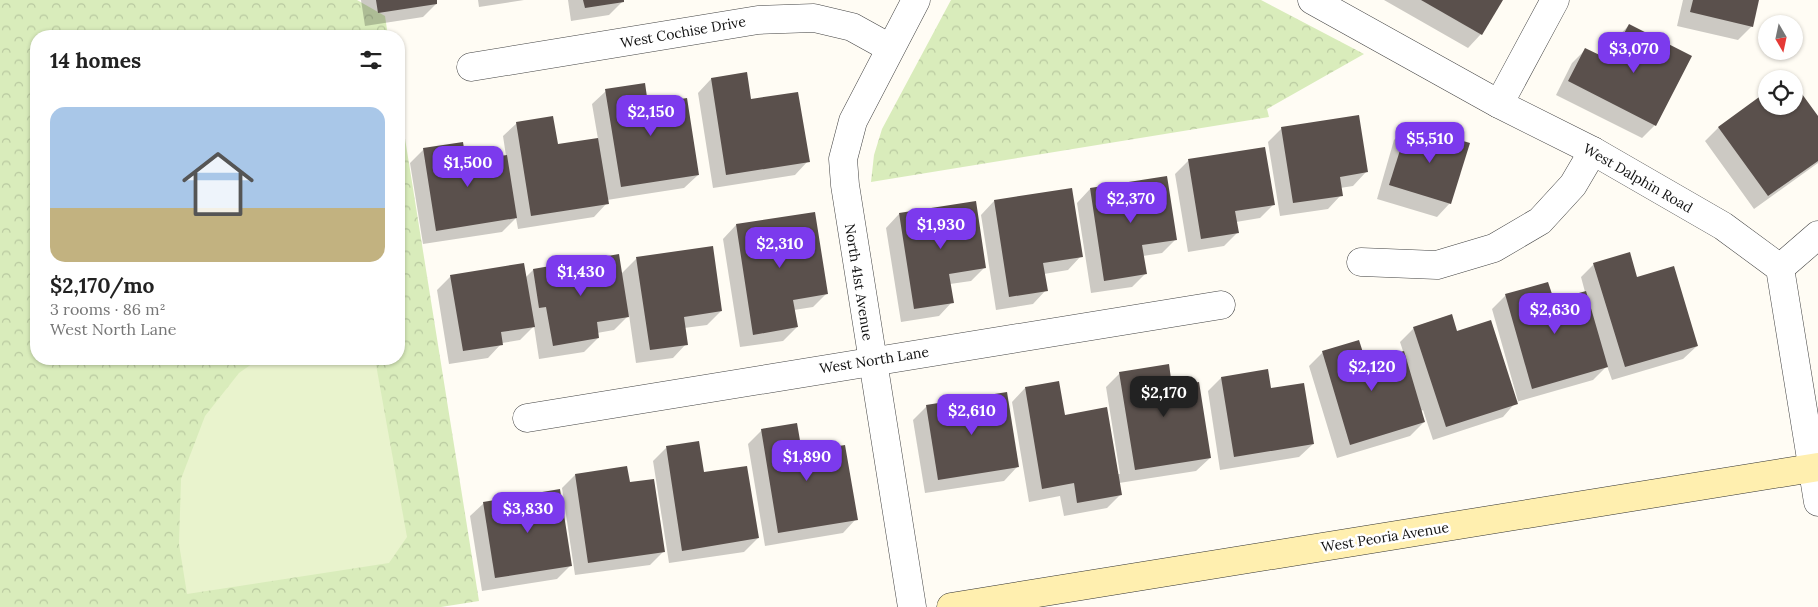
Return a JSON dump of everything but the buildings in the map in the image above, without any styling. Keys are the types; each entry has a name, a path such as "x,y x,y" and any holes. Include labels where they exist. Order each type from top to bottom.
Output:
{"main road":[{"name":"West Peoria Avenue","path":"951,607 1815,468"}],"street":[{"name":"North 41st Avenue","path":"912,607 871,360 845,185 843,159 853,121 916,0"},
{"name":"West Dalphin Road","path":"1312,0 1499,104 1593,151 1723,226 1780,268"},
{"path":"1499,104 1555,0"},
{"name":"West Cochise Drive","path":"471,67 758,20 814,18 852,26 890,48"},
{"path":"1361,262 1437,265 1494,248 1540,221 1573,185 1593,151"},
{"path":"1818,235 1780,268 1815,468 1818,502"},
{"name":"West North Lane","path":"527,418 871,360 1221,305"}],"green space":[{"path":"0,0 357,0 385,16 387,30 30,30 30,365 405,365 405,138 479,601 441,607 0,607"},
{"path":"951,0 1261,0 1364,54 1267,109 1269,117 871,182 874,155 882,129"},
{"path":"250,365 376,365 407,537 389,563 187,594 179,544 181,479 205,416 239,373"}]}
